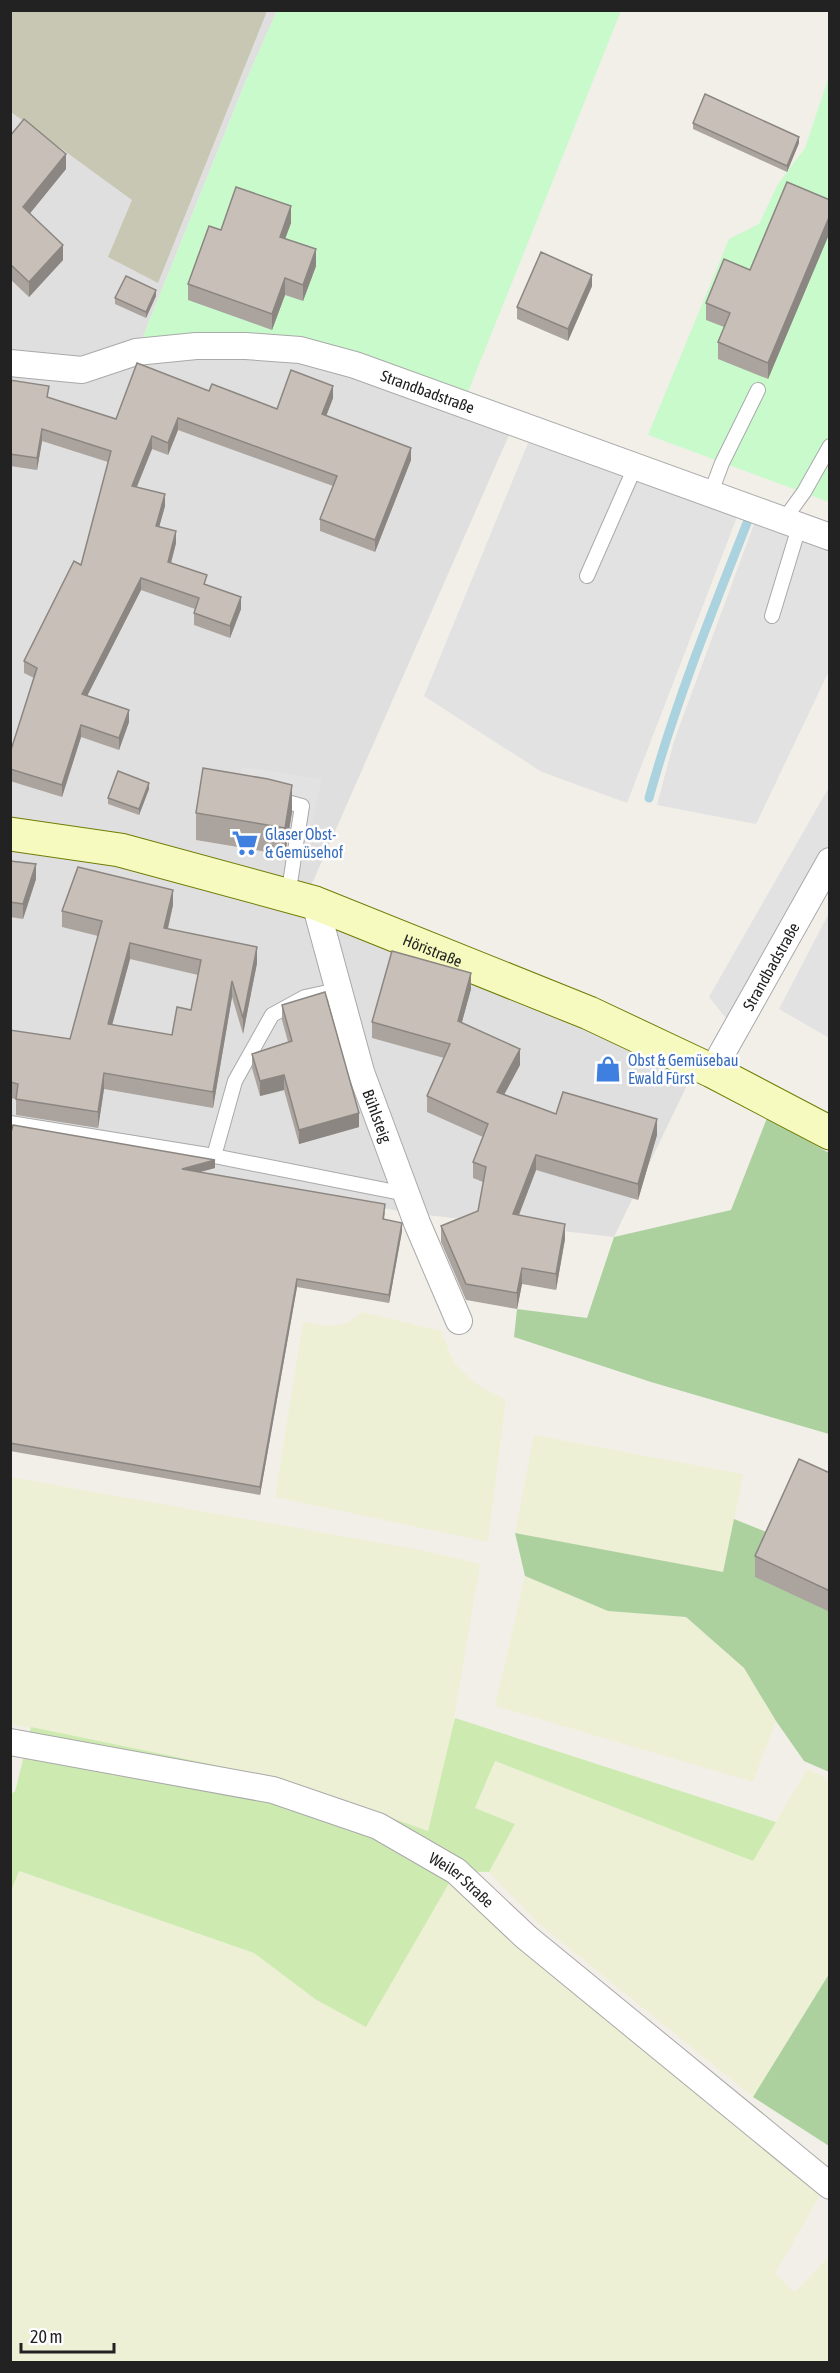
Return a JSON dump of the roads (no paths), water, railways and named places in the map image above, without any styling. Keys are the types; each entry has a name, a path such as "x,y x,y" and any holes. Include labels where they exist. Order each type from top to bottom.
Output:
{"main road":[{"name":"Höristraße","path":"10,834 120,850 301,900 589,1013 712,1071 830,1133"}],"street":[{"name":"Strandbadstraße","path":"10,363 82,370 136,352 186,347 246,346 300,350 355,365 830,537"},
{"name":"Strandbadstraße","path":"712,1071 830,861"},
{"name":"Bühlsteig","path":"301,900 338,990 361,1072 406,1194 459,1321"},
{"name":"Weiler Straße","path":"10,1742 273,1790 378,1826 456,1871 526,1937 830,2186"}],"lane":[{"path":"710,495 722,463 758,390"},
{"path":"772,616 791,524 804,492 830,446"},
{"path":"587,576 635,467"},
{"path":"258,793 302,806 301,900"},
{"path":"214,1156 235,1081 272,1016 305,997 338,990"},
{"path":"10,1123 214,1156 406,1194"}],"waterway":[{"path":"649,798 682,694 747,523"}],"place":[{"name":"Glaser Obst- & Gemüsehof","path":"245,843"},
{"name":"Obst & Gemüsebau Ewald Fürst","path":"608,1069"}]}
